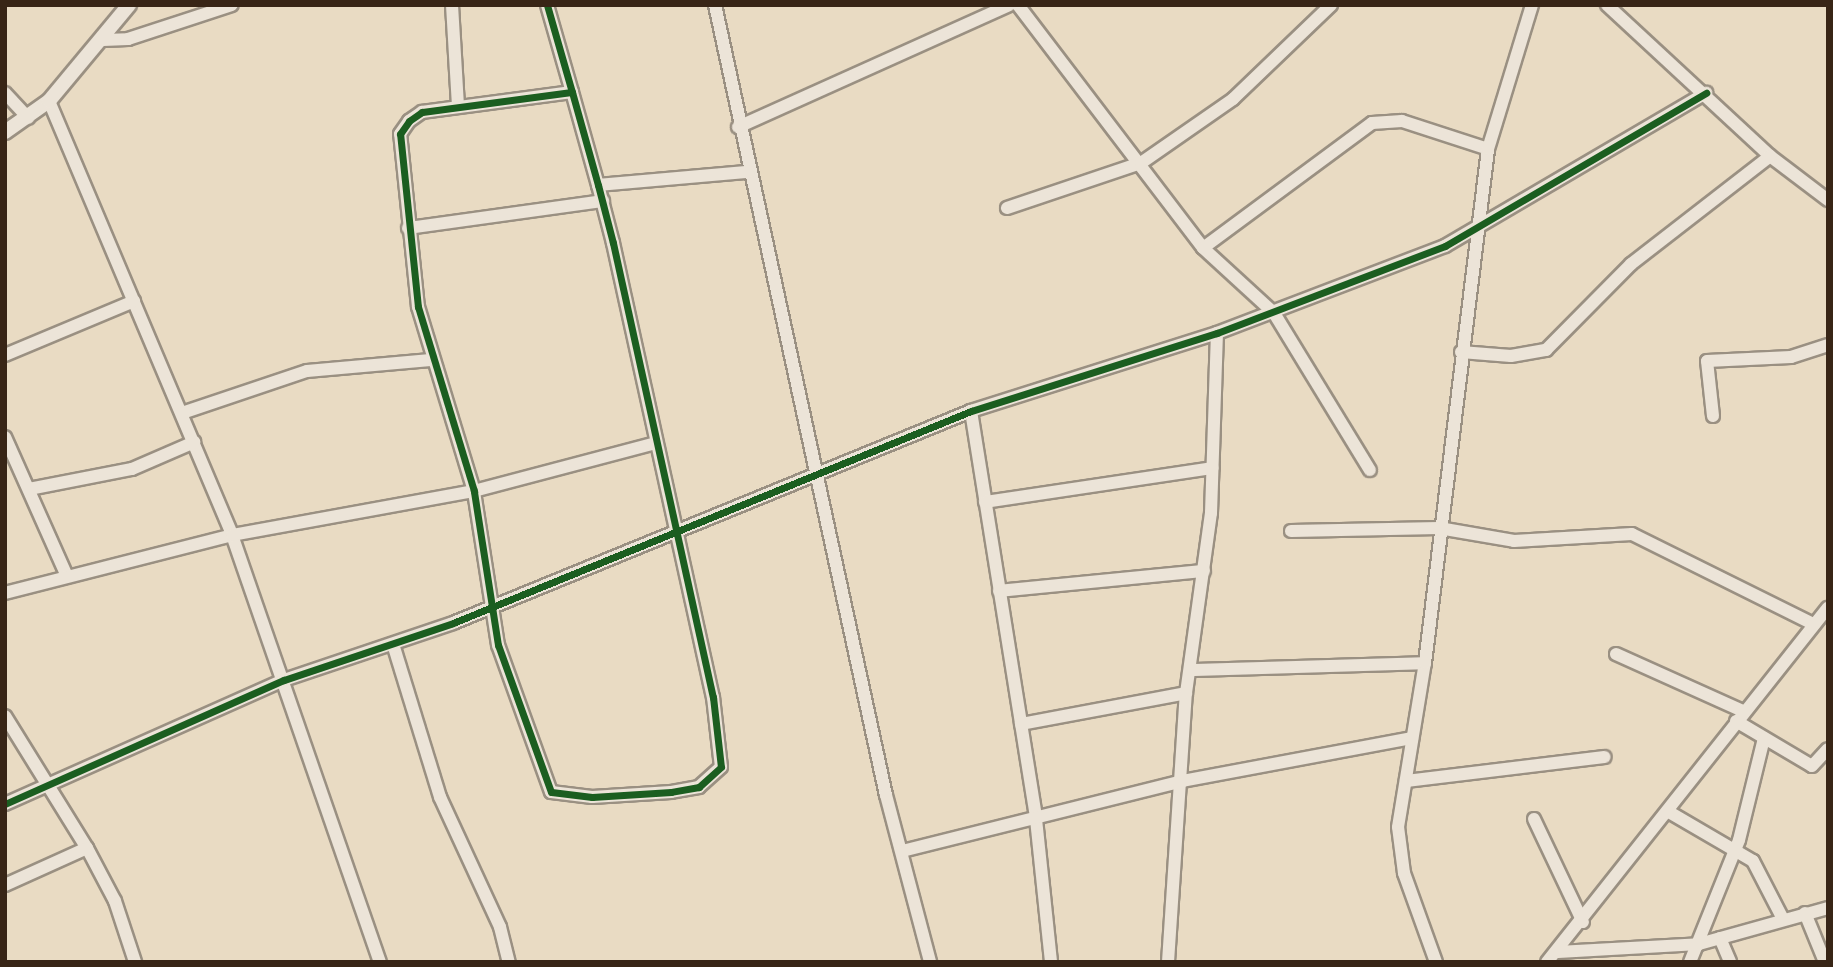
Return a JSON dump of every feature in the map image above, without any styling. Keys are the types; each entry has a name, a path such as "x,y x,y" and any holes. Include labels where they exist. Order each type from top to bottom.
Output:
{"street":[{"path":"5,132 29,118 49,101 103,40 129,5"},
{"path":"103,40 128,39 232,5"},
{"path":"452,5 457,107"},
{"path":"547,5 572,92 598,185 603,201 656,443 699,611 721,767 699,787 592,797 551,792 505,669 496,605 474,491 431,360 408,228 400,134 422,112 572,92"},
{"path":"715,5 748,172 902,851 930,962"},
{"path":"738,127 1009,5"},
{"path":"1018,5 1141,163 1203,248 1273,313 1370,470"},
{"path":"1007,208 1141,163 1233,99 1331,5"},
{"path":"1436,962 1404,873 1398,827 1425,663 1475,226 1488,149 1532,5"},
{"path":"1607,5 1706,93 1770,156 1828,200"},
{"path":"5,93 29,118"},
{"path":"5,804 47,788 284,680 393,644 496,605 971,411 1217,333 1445,246 1706,93"},
{"path":"49,101 232,535 380,962"},
{"path":"1203,248 1372,123 1402,121 1488,149"},
{"path":"1461,352 1511,356 1546,350 1631,264 1770,156"},
{"path":"598,185 748,172"},
{"path":"408,228 603,201"},
{"path":"5,355 134,301"},
{"path":"1168,962 1186,693 1192,670 1205,571 1217,333"},
{"path":"1713,416 1707,361 1791,357 1828,345"},
{"path":"182,413 307,371 431,360"},
{"path":"971,411 1035,819 1051,962"},
{"path":"5,437 66,574"},
{"path":"29,489 142,466 194,442"},
{"path":"5,593 66,574 232,535 474,491 656,443"},
{"path":"985,502 1212,468"},
{"path":"1291,531 1439,528 1514,541 1632,534 1813,624"},
{"path":"999,591 1205,571"},
{"path":"1547,962 1583,922 1740,716 1828,608"},
{"path":"393,644 440,797 500,927 509,962"},
{"path":"1616,654 1740,716 1764,738 1812,766 1828,749"},
{"path":"1192,670 1425,663"},
{"path":"1021,724 1186,693"},
{"path":"5,716 47,788 87,848 115,901 135,962"},
{"path":"902,851 1182,781 1412,738"},
{"path":"1690,962 1735,849 1764,738"},
{"path":"1406,780 1605,757"},
{"path":"1669,812 1735,849 1760,869 1783,919"},
{"path":"1534,819 1583,922"},
{"path":"5,885 87,848"},
{"path":"1558,952 1699,944 1828,908"},
{"path":"1805,913 1825,962"},
{"path":"1720,938 1730,962"}],"cycle path":[{"path":"547,5 572,92 598,185 613,243 713,697 721,767 699,787 671,792 592,797 551,792 498,645 474,491 418,307 400,134 409,121 422,112 572,92"},
{"path":"5,804 284,680 453,623 971,411 1217,333 1445,246 1706,93"}]}
